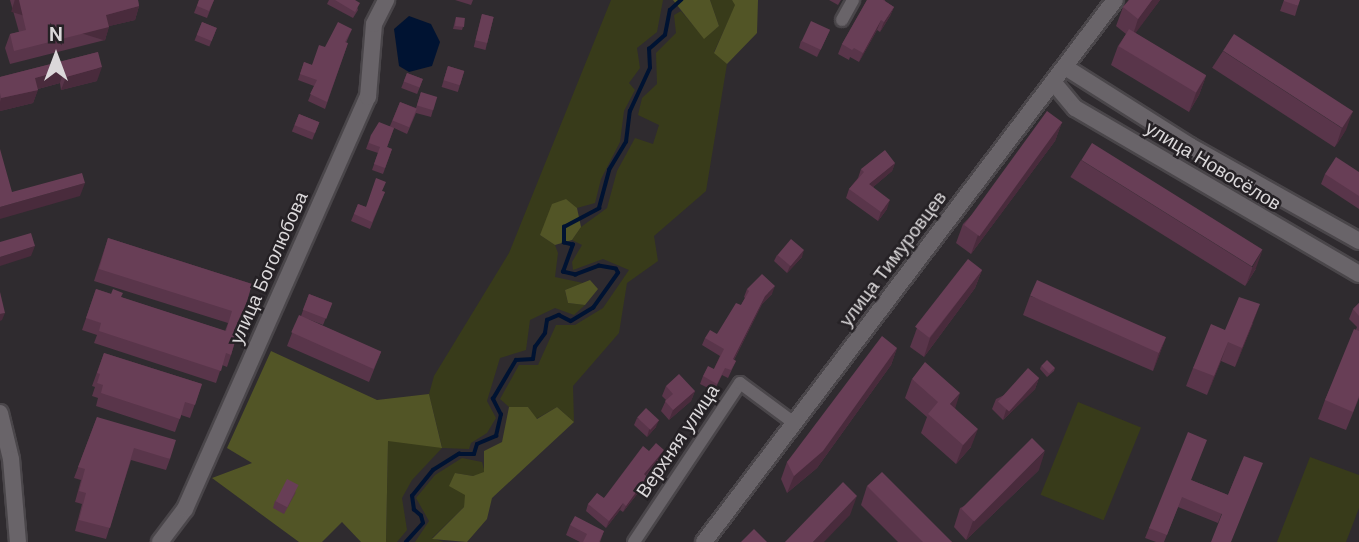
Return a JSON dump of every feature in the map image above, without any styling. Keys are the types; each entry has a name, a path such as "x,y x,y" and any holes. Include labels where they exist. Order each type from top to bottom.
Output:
{"street":[{"name":"улица Боголюбова","path":"160,542 185,509 368,97 374,24 386,0"},
{"path":"842,20 853,0"},
{"name":"улица Тимуровцев","path":"704,542 1115,0"},
{"name":"улица Новосёлов","path":"1065,67 1190,146 1359,242"},
{"name":"улица Новосёлов","path":"1054,83 1075,108 1359,275"},
{"name":"Верхняя улица","path":"634,542 740,383 794,423"},
{"path":"0,413 11,459 18,542"}],"green space":[{"path":"611,0 663,0 657,32 637,48 640,68 629,83 635,90 624,111 620,142 601,179 595,203 577,208 565,199 540,235 555,245 558,253 555,277 583,283 565,290 568,303 585,305 574,315 555,308 530,320 526,350 500,358 487,401 496,418 487,433 471,443 469,449 442,448 412,480 402,498 407,530 397,542 386,542 388,440 442,447 429,394 434,376 509,253"},
{"path":"673,0 710,0 719,26 704,39"},
{"path":"710,0 732,0 736,4 714,52 727,64 706,191 654,236 658,261 627,283 619,333 573,386 574,422 557,407 536,419 528,407 509,407 500,399 519,365 538,365 556,325 575,325 603,308 629,270 603,259 573,270 572,262 582,245 572,240 581,227 607,208 617,171 635,138 653,144 659,125 638,115 642,98 657,84 656,53 676,33 674,15 681,11 704,38 719,26"},
{"path":"732,0 758,0 757,33 727,64 714,53 735,5"},
{"path":"566,199 577,208 581,227 572,240 555,245 540,235 552,204"},
{"path":"590,280 598,289 585,305 568,303 565,290"},
{"path":"271,351 377,400 429,394 442,448 388,441 386,542 361,542 342,522 322,542 299,542 212,478 252,463 227,448"},
{"path":"1078,402 1141,427 1104,520 1041,495"},
{"path":"509,407 528,407 537,419 557,407 574,422 492,498 487,519 467,542 432,539 464,507 465,495 449,486 455,473 473,476 484,472 484,451 502,442"},
{"path":"1310,457 1359,475 1359,508 1346,542 1277,542"},
{"path":"462,458 482,462 485,473 473,476 455,473 466,495 464,507 432,538 444,542 415,542 429,521 416,498 435,475"}],"water":[{"path":"409,16 431,24 440,42 432,66 409,72 399,66 394,29"}],"building":[{"path":"19,0 138,0 139,6 106,15 109,27 14,51 10,34 26,30"},
{"path":"199,0 214,0 209,11 197,6"},
{"path":"335,0 355,0 360,3 355,12"},
{"path":"867,0 883,0 894,7 884,22 881,20 863,53 842,44"},
{"path":"1129,0 1152,0 1138,19 1123,7"},
{"path":"1284,0 1300,0 1298,6"},
{"path":"482,14 494,17 487,43 475,40"},
{"path":"456,17 465,18 464,27 455,26"},
{"path":"811,21 830,30 821,50 802,41"},
{"path":"202,22 217,28 212,41 197,35"},
{"path":"338,22 352,29 345,42 348,43 327,102 310,94 317,80 300,74 304,62 312,65 319,45 325,47"},
{"path":"1129,29 1206,75 1196,92 1119,46"},
{"path":"1234,34 1353,111 1342,128 1223,51"},
{"path":"98,52 102,67 66,77 64,70 35,78 38,90 1,98 0,77"},
{"path":"448,66 464,71 460,85 444,80"},
{"path":"407,73 423,79 420,87 404,81"},
{"path":"421,92 437,97 433,110 417,105"},
{"path":"400,102 417,109 409,127 393,121"},
{"path":"1047,111 1062,122 979,236 964,225"},
{"path":"299,114 319,122 315,133 295,125"},
{"path":"379,122 394,128 387,147 392,149 385,168 374,164 380,147 369,143"},
{"path":"1092,143 1262,250 1252,266 1081,160"},
{"path":"0,149 12,192 82,173 85,183 0,207"},
{"path":"885,150 895,163 869,184 890,200 881,212 849,189 864,172 861,169"},
{"path":"1336,157 1359,172 1359,196 1325,174"},
{"path":"376,178 386,182 382,191 385,192 372,222 354,214 358,204 366,207"},
{"path":"31,233 35,246 0,257 0,242"},
{"path":"108,238 252,284 231,355 226,353 221,371 99,331 101,323 86,318 96,289 111,294 113,289 123,293 121,297 226,331 232,311 99,269"},
{"path":"791,239 804,250 791,266 778,255"},
{"path":"968,259 982,270 929,338 915,327"},
{"path":"762,274 775,286 765,296 733,359 736,361 731,370 725,368 717,384 703,376 708,366 714,369 724,349 705,338 710,330 717,334 736,303 741,305 749,291 747,289"},
{"path":"1037,280 1166,337 1159,353 1030,296"},
{"path":"0,292 5,313 0,314"},
{"path":"309,294 332,303 326,319 303,310"},
{"path":"1239,297 1260,304 1242,348 1228,342 1214,376 1193,368 1211,324 1225,330"},
{"path":"1359,303 1359,316 1353,309"},
{"path":"299,315 381,352 373,369 291,332"},
{"path":"1354,329 1359,331 1359,396 1353,412 1325,400"},
{"path":"882,336 897,348 823,451 794,476 787,462"},
{"path":"104,353 202,384 195,405 185,402 180,419 101,393 103,385 97,383 100,374 97,373"},
{"path":"1047,360 1055,368 1049,373 1041,366"},
{"path":"925,362 960,393 950,404 978,429 963,445 928,414 938,402 912,379"},
{"path":"1028,368 1039,378 1009,411 998,401"},
{"path":"679,374 695,391 673,410 665,401 673,394 666,386"},
{"path":"646,408 659,420 650,430 637,418"},
{"path":"97,417 176,440 170,459 134,448 110,528 79,520 86,493 79,491 85,469 78,467"},
{"path":"1188,432 1207,440 1191,480 1228,495 1244,456 1263,463 1231,542 1211,542 1222,514 1182,497 1167,535 1149,528"},
{"path":"1032,438 1045,451 974,521 961,509"},
{"path":"656,443 664,450 644,474 647,477 626,506 623,503 609,521 588,504 597,493 604,498 643,446 649,451"},
{"path":"882,472 952,542 923,542 867,486"},
{"path":"287,479 299,485 287,507 276,501"},
{"path":"843,482 857,496 813,542 785,542"},
{"path":"575,516 604,531 599,542 583,542 587,534 570,525"},
{"path":"754,529 767,542 741,542"}],"waterway":[{"path":"406,542 423,523 421,516 414,510 412,496 433,470 459,454 474,454 477,444 496,436 501,415 493,399 516,360 533,359 535,347 545,333 547,320 559,315 571,321 593,308 618,273 616,269 599,266 576,275 563,272 573,245 564,243 564,227 599,208 609,170 626,142 630,111 650,68 649,49 665,35 670,10 681,0"}]}
